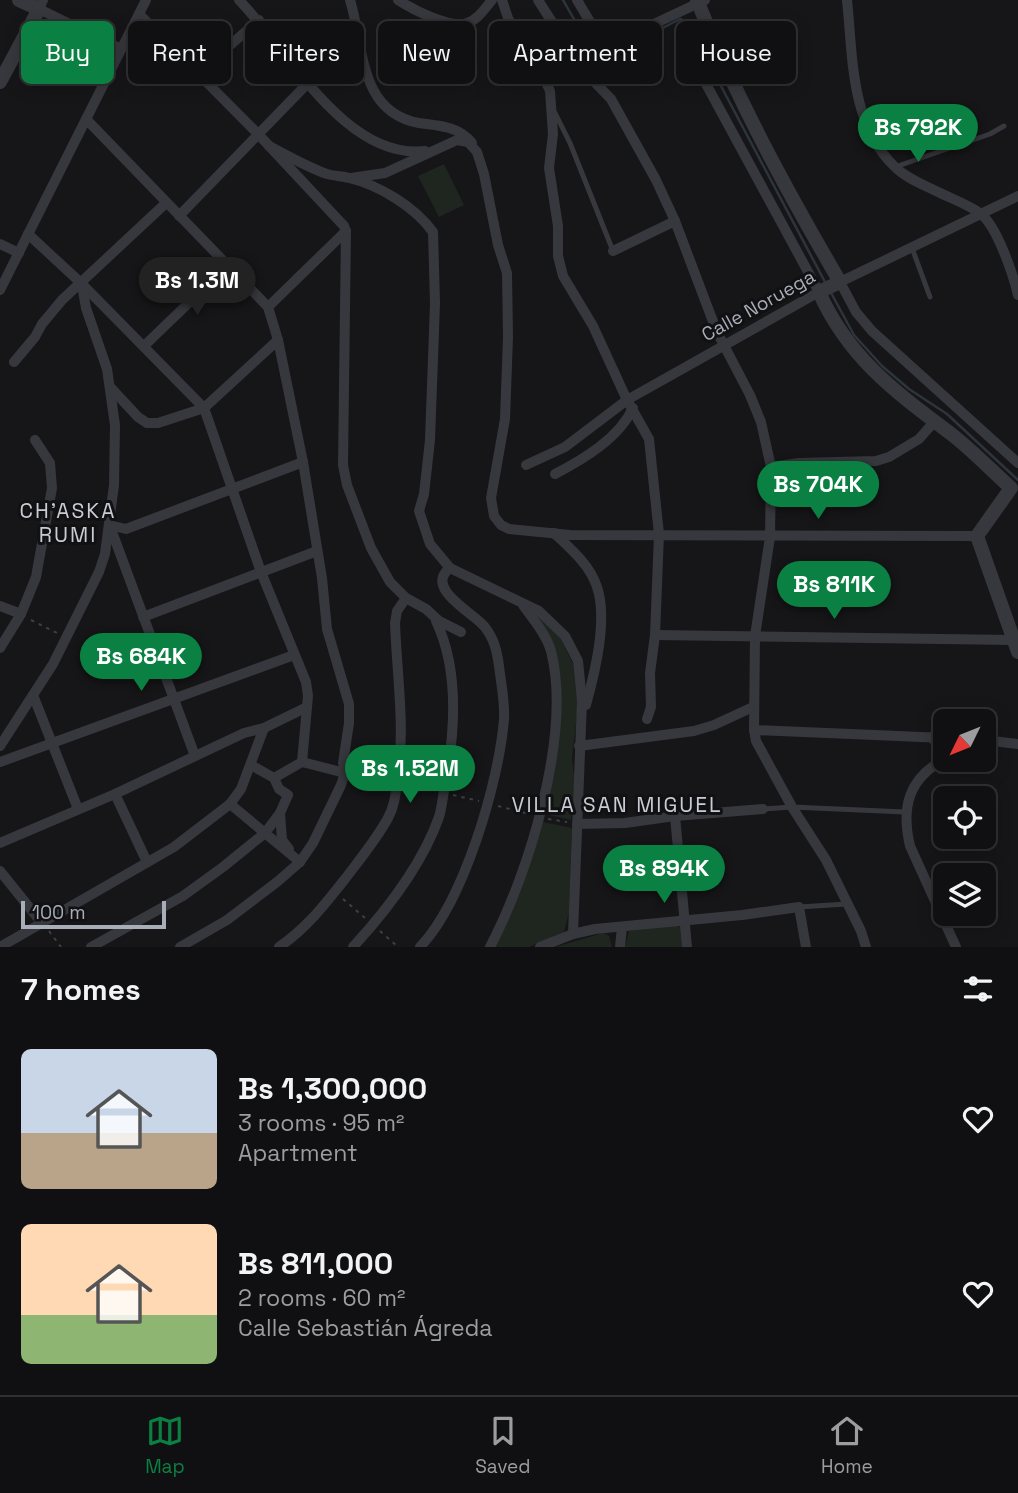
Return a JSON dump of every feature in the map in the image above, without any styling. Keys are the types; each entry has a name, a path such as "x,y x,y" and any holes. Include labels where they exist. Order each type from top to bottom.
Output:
{"street":[{"path":"19,0 41,4 121,49"},
{"path":"0,290 146,0"},
{"path":"231,44 259,20 239,0"},
{"path":"350,0 357,23 358,44 374,95 398,115 414,122 454,128 464,134 477,152 484,174 498,245 507,273 505,419 491,498 494,516 501,525 509,529 554,533 770,537 976,536 1014,491 952,435 883,380 856,353 835,326 829,287 704,20 700,1 659,21"},
{"path":"398,0 444,21 459,24 469,23 480,15 492,0"},
{"path":"502,0 513,27 545,78 550,91 554,134 549,168 558,226 558,256 563,276 593,326 649,439 659,534 651,707 647,719"},
{"path":"538,0 582,69 611,99 656,180 675,221 717,332 761,422 771,467 770,537 755,636 753,707 756,741 792,807 826,859 866,947"},
{"path":"577,0 590,21"},
{"path":"847,0 855,87 870,132 895,167 909,178 981,214 997,239 1014,278 1018,295"},
{"path":"0,82 41,4"},
{"path":"139,14 146,21"},
{"path":"209,84 344,226 343,465 347,485 371,548 390,582 406,598 426,609 446,626 461,632"},
{"path":"179,216 307,84 329,108 377,143 409,153 435,150"},
{"path":"708,84 829,287 872,331 1018,463"},
{"path":"86,119 268,307 278,340 303,463 327,629 349,704 343,763 345,773 318,833 300,862 227,920 180,947"},
{"path":"351,178 385,173 457,140 468,142 477,152"},
{"path":"269,146 304,165 351,178 410,207 433,232 435,303 430,440 424,494 419,511 430,544 450,568 521,601 553,622 565,636 578,661 582,701 573,934"},
{"name":"Calle Noruega","path":"526,465 565,447 724,346 829,287 1018,196"},
{"path":"14,362 62,300 166,203"},
{"path":"614,251 675,221"},
{"path":"268,307 346,231"},
{"path":"28,234 81,283 204,408 261,572 306,682 307,707 302,762"},
{"path":"0,244 19,253"},
{"path":"144,346 227,266"},
{"path":"0,746 67,638 99,572 109,525 114,485 115,437 111,388 81,283"},
{"path":"111,388 138,417 147,423 158,423 204,408 278,340"},
{"path":"555,474 576,463 626,423 630,404"},
{"path":"771,467 799,463 876,461 889,457 919,439 934,422"},
{"path":"0,648 21,614 36,578 52,488 50,463 35,440"},
{"path":"109,525 126,528 303,463"},
{"path":"109,525 195,756"},
{"path":"554,533 574,552 588,570 597,588 600,616 598,643 593,680 580,728"},
{"path":"655,635 1016,646 976,536"},
{"path":"144,617 317,551"},
{"path":"420,947 439,923 463,876 488,803 504,716 493,639 485,627 447,592 441,577 450,568"},
{"path":"279,947 312,920 372,844 389,817 396,798 401,757 402,702 395,623 397,611 406,598"},
{"path":"490,947 513,896 540,817 552,754 557,695 550,649 544,634 521,601"},
{"path":"0,606 21,614"},
{"path":"354,947 399,891 439,817 452,741 451,678 443,638 435,618"},
{"path":"443,638 485,627"},
{"path":"0,762 294,655"},
{"path":"33,695 78,809"},
{"path":"0,843 244,733 264,729 307,707"},
{"path":"579,746 694,731 753,707"},
{"path":"0,947 174,846 230,804 241,789 264,729"},
{"path":"754,730 932,737"},
{"path":"996,741 1018,744"},
{"path":"274,778 302,762 345,773"},
{"path":"91,947 183,896 265,833 280,813 288,795 279,789 274,778 251,765"},
{"path":"933,769 914,785 905,812 906,830 909,846 956,947"},
{"path":"115,793 148,862"},
{"path":"230,804 300,862"},
{"path":"577,824 625,823 763,809"},
{"path":"280,813 282,840 300,862"},
{"path":"674,816 687,947"},
{"path":"0,870 41,922"},
{"path":"540,947 573,934 799,907 806,947"},
{"path":"620,947 622,927"}],"lane":[{"path":"551,106 570,142 614,251"},
{"path":"895,167 990,134 1004,126"},
{"path":"911,246 930,297"},
{"path":"763,809 792,807 905,812"},
{"path":"799,907 847,904"}],"path":[{"path":"607,84 611,99"},
{"path":"21,614 67,638"},
{"path":"41,922 61,947"}],"shaded area":[{"path":"444,164 464,205 439,217 418,176"},
{"path":"537,614 557,631 573,664 578,707 572,758 575,784 571,820 544,814 560,688"},
{"path":"543,822 572,828 569,912 564,932 529,947 494,947"},
{"path":"677,925 681,928 682,947 625,947 629,931"},
{"path":"603,933 609,936 612,947 555,947"}],"waterway":[{"path":"563,0 595,56 607,57 680,19 687,22 825,282"},
{"path":"830,291 854,335 882,366 909,389 947,414 1018,480"}],"district":[{"name":"CH'ASKA RUMI","path":"68,523"},
{"name":"VILLA SAN MIGUEL","path":"617,805"}]}
